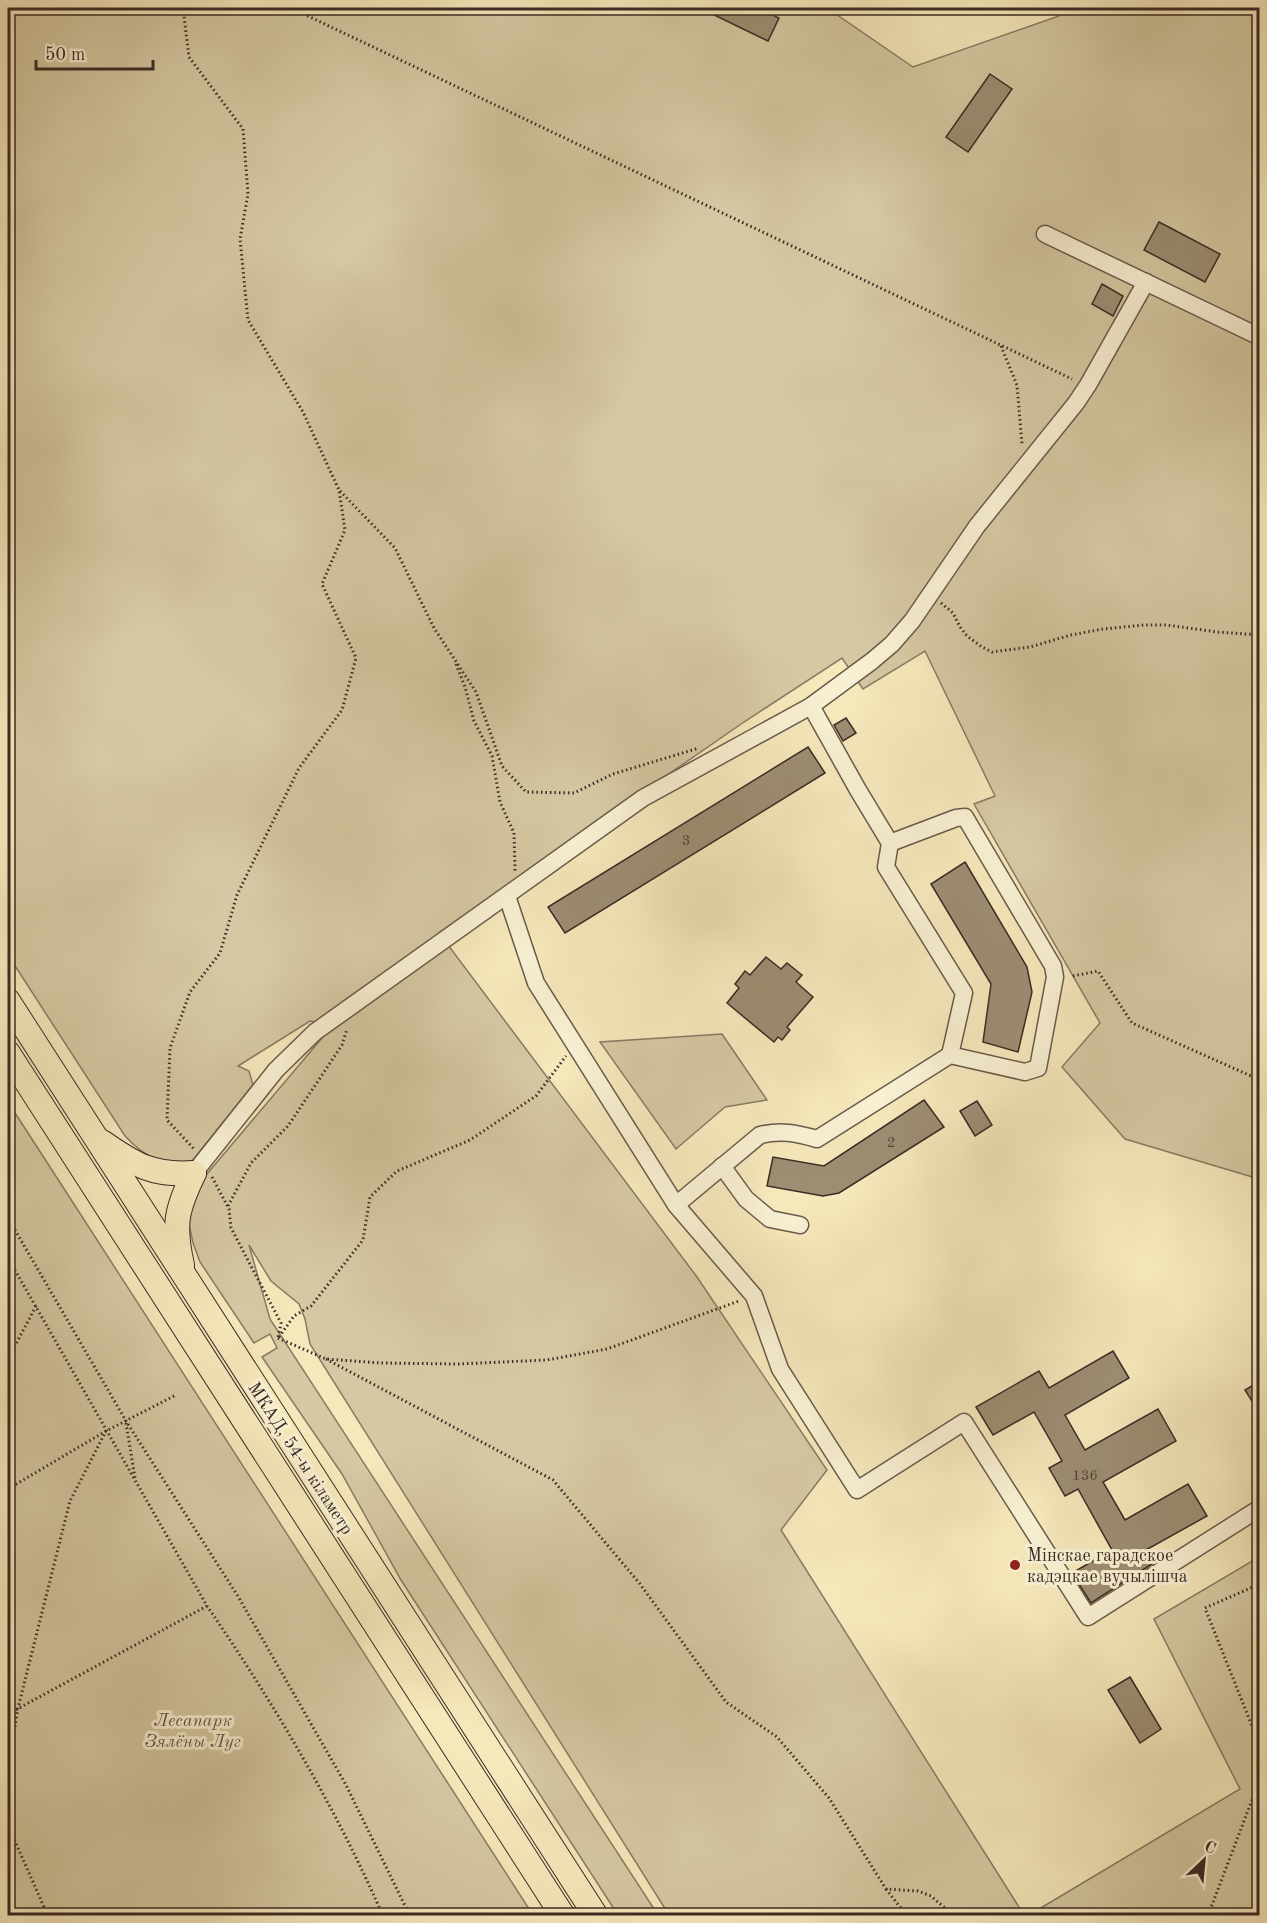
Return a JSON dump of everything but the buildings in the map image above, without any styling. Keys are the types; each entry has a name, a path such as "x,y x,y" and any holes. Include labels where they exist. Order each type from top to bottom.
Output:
{"highway":[{"name":"МКАД, 54-ы кіламетр","path":"8,1001 596,1916"},
{"name":"МКАД, 54-ы кіламетр","path":"8,1053 563,1916"},
{"path":"96,1138 123,1157 152,1171 172,1175 199,1167"},
{"path":"186,1279 176,1240 176,1221 182,1198 199,1167"}],"street":[{"path":"1045,234 1258,336"},
{"path":"199,1167 276,1070 315,1032 643,798 811,706 892,644 912,621 977,526 1076,403 1146,282"},
{"path":"676,1205 760,1134 791,1131 817,1139 950,1055 964,993 886,867 890,843 811,706"},
{"path":"890,843 964,817 1053,966 1055,977 1038,1068 1025,1072 950,1055"},
{"path":"513,891 536,983 676,1205 754,1296 780,1370 857,1490 964,1422 1088,1617 1260,1508"},
{"path":"722,1166 746,1199 770,1219 800,1225"}],"path":[{"path":"183,8 189,57 243,129 248,194 240,239 248,321 303,412 339,490 345,530 322,584 356,658 342,710 299,768 237,895 220,953 190,992 170,1048 167,1120 227,1207 231,1228 281,1323 278,1338"},
{"path":"291,8 1087,386"},
{"path":"1000,345 1017,385 1022,444 1018,453"},
{"path":"339,490 395,548 434,628 476,692 502,766 526,792 574,794 613,774 701,747"},
{"path":"932,593 953,613 967,636 992,652 1030,647 1082,633 1144,625 1260,635"},
{"path":"453,657 465,687 474,721 492,756 500,802 514,833 513,891"},
{"path":"1073,976 1098,971 1132,1023 1260,1080"},
{"path":"227,1207 251,1163 288,1126 342,1045 354,1004"},
{"path":"278,1338 294,1316 312,1306 363,1240 370,1197 396,1171 470,1140 536,1096 574,1045"},
{"path":"8,1218 126,1421 239,1598 346,1785 410,1916"},
{"path":"8,1258 207,1606 239,1652 314,1779 383,1916"},
{"path":"326,1359 381,1363 458,1364 547,1360 607,1349 754,1296"},
{"path":"8,1359 36,1306"},
{"path":"278,1338 326,1359 553,1480 640,1584 726,1702 777,1737 829,1798 886,1889 907,1916"},
{"path":"8,1489 106,1431 176,1395"},
{"path":"126,1421 135,1481"},
{"path":"8,1767 18,1708 70,1501 106,1431"},
{"path":"1260,1584 1205,1608 1260,1746"},
{"path":"8,1713 207,1606"},
{"path":"1202,1916 1212,1905 1260,1779"},
{"path":"8,1828 48,1916"},
{"path":"886,1889 918,1891 931,1896 954,1916"}],"green space":[{"path":"8,8 827,8 913,67 1059,16 1062,8 1259,8 1259,1179 1125,1139 1062,1067 1100,1023 974,804 995,796 925,651 863,689 842,658 744,722 439,933 697,1277 827,1470 781,1530 1024,1915 669,1915 310,1344 305,1319 299,1304 271,1281 249,1245 270,1319 658,1915 618,1915 401,1580 342,1474 262,1357 277,1348 270,1334 254,1343 200,1262 193,1243 189,1224 191,1201 201,1181 333,1025 310,1021 238,1066 249,1071 253,1085 192,1161 171,1162 147,1155 125,1136 8,955"},
{"path":"722,1034 767,1100 725,1107 676,1149 600,1042"},
{"name":"Лесапарк Зялёны Луг","path":"8,1102 533,1915 8,1915"},
{"path":"1259,1557 1259,1915 1029,1915 1240,1789 1154,1619"}],"place":[{"name":"Мінскае гарадское кадэцкае вучылішча","path":"1015,1565"}]}
